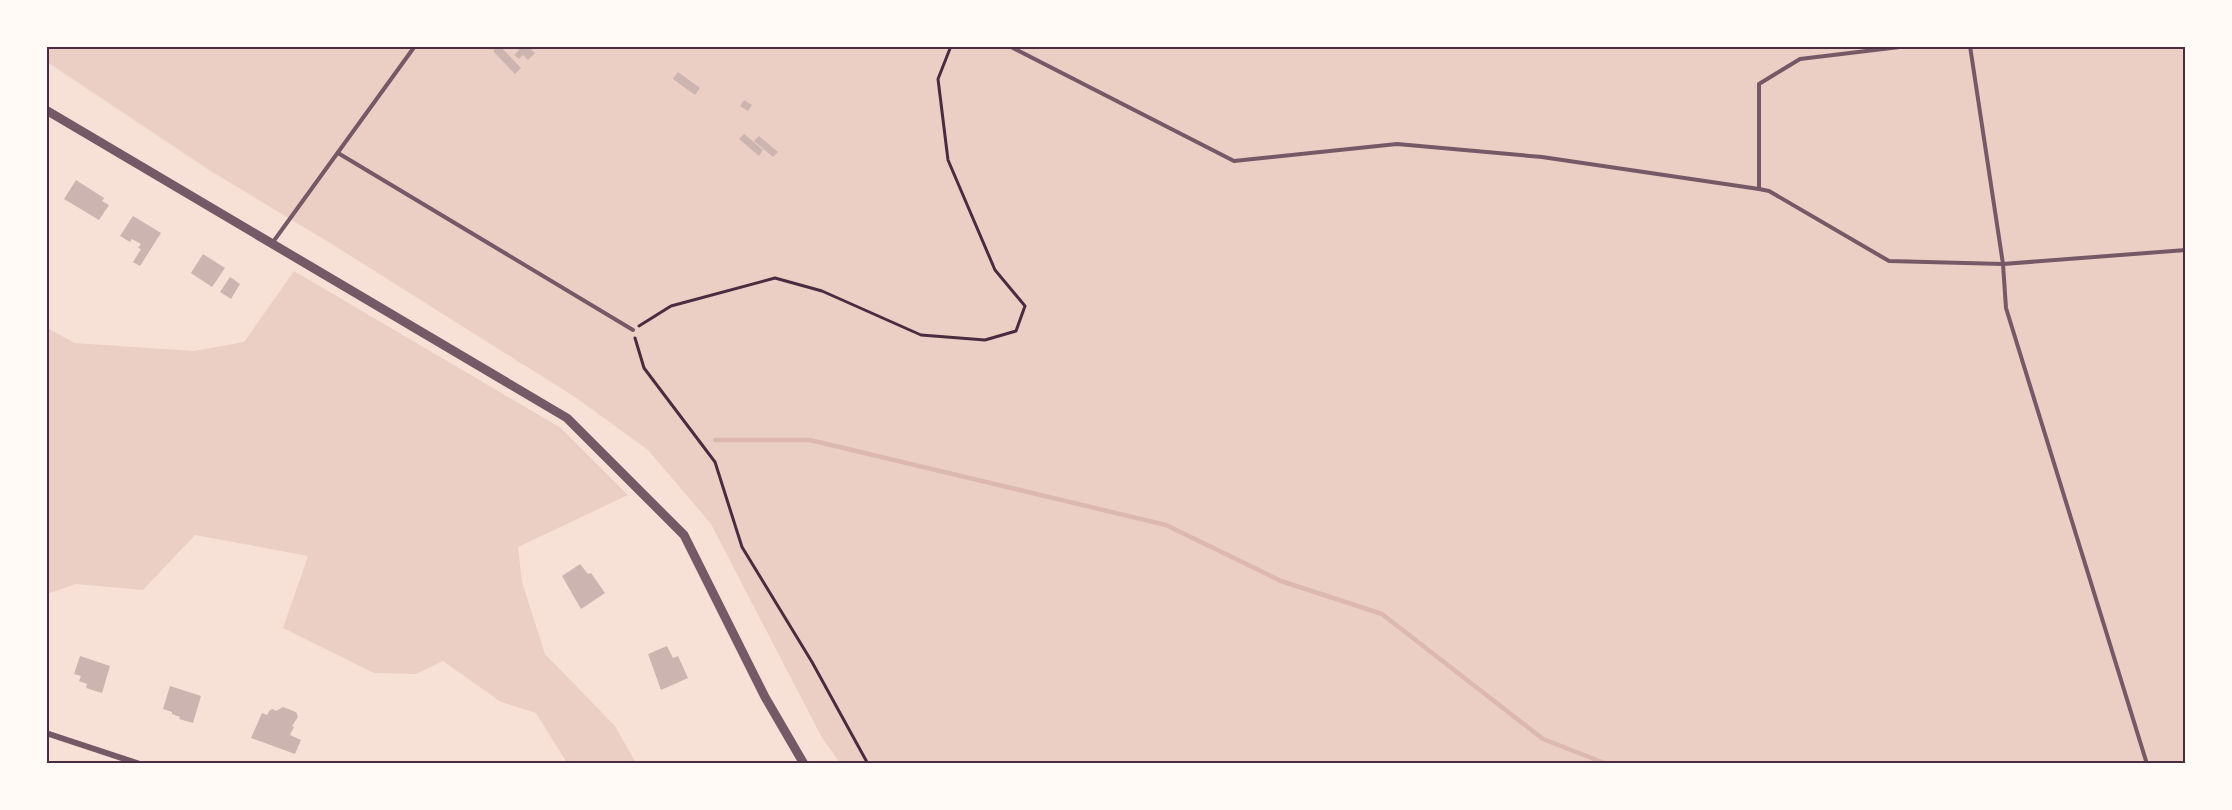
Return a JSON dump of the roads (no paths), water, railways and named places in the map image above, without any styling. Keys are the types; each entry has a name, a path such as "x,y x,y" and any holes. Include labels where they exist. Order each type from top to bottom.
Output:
{"street":[{"path":"46,110 567,418 684,535 765,698 804,764"},
{"path":"46,734 140,764"}],"lane":[{"path":"273,243 415,46"},
{"path":"1009,46 1233,161 1397,144 1542,157 1759,189 1769,191 1889,261 2003,264 2186,250"},
{"path":"1759,189 1759,84 1800,59 1908,46"},
{"path":"1970,46 2003,264 2006,308 2147,764"},
{"path":"338,153 633,330"}],"waterway":[{"path":"715,440 810,440 1166,525 1281,581 1382,614 1543,739 1607,764"}]}
